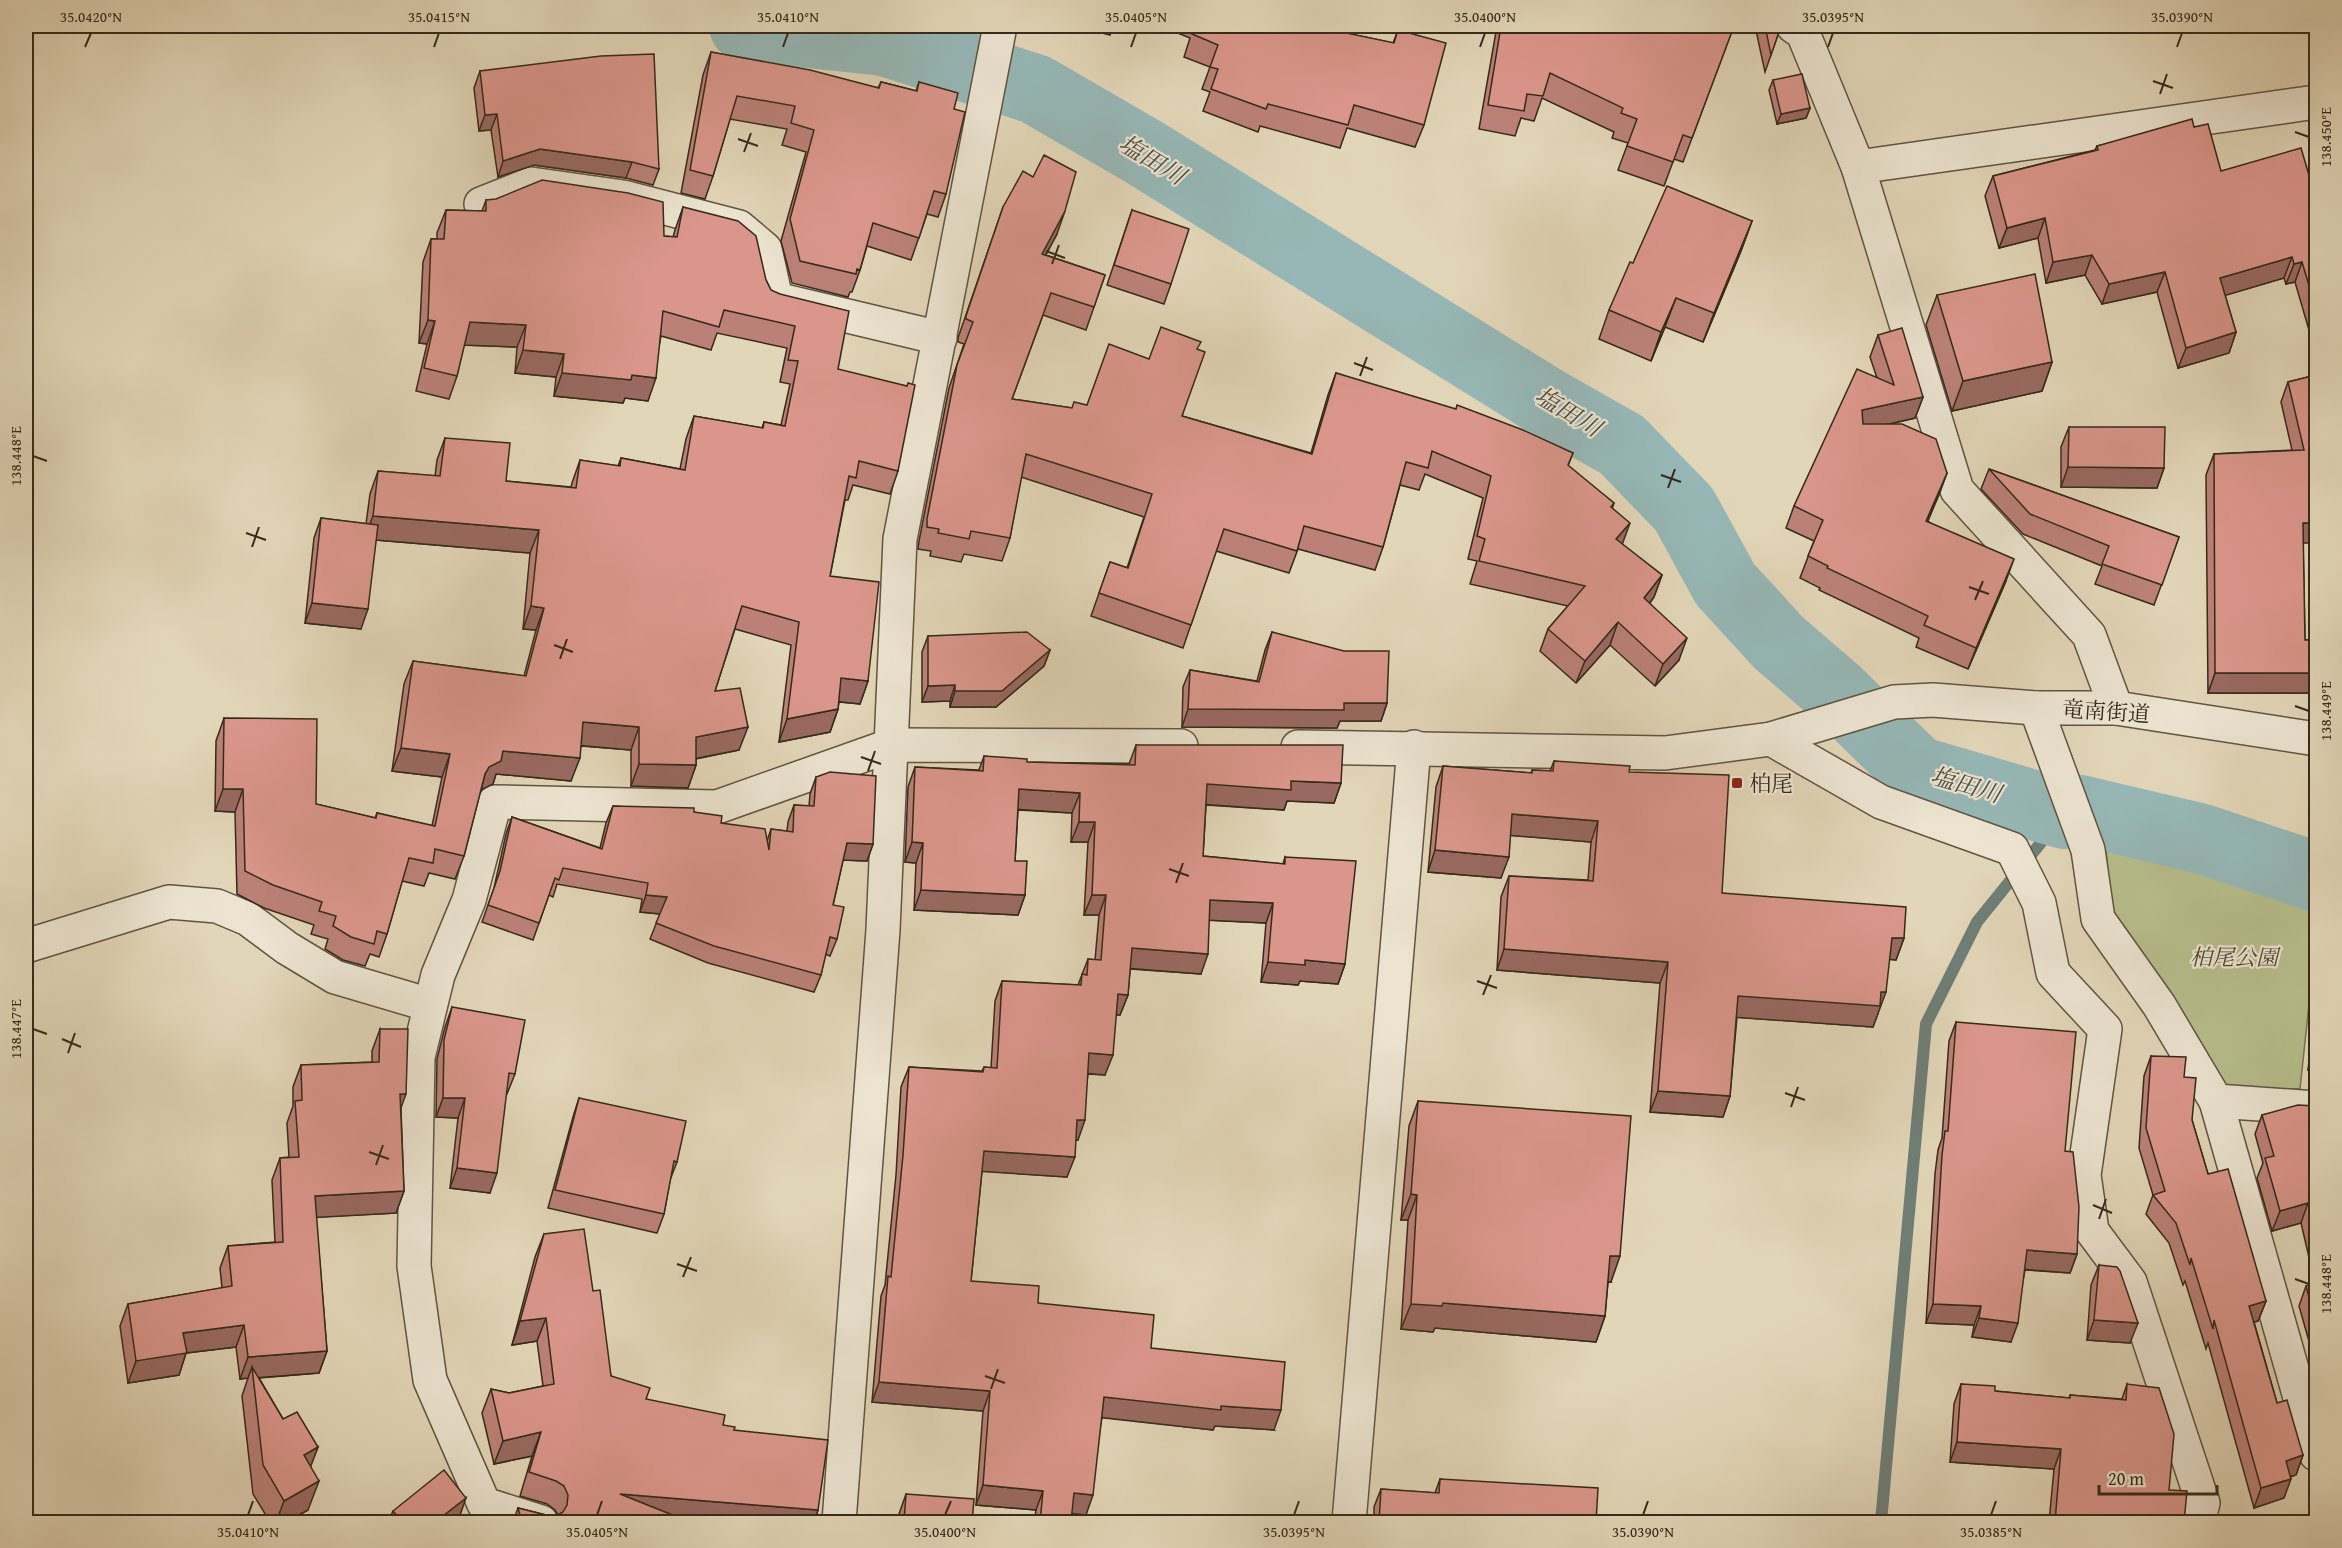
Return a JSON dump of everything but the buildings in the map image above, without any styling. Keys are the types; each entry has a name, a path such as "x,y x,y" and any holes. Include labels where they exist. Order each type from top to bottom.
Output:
{"street":[{"path":"1793,26 1803,33 1858,167 1957,490 2089,635 2116,708"},
{"path":"839,1522 883,930 900,540 1000,28"},
{"path":"1858,167 2316,102"},
{"path":"481,204 531,184 623,197 739,227 765,249 776,299 940,338"},
{"name":"竜南街道","path":"1272,747 1414,747 1665,753 1786,734 1894,702 1933,700 2036,708 2116,708 2316,739"},
{"path":"2036,708 2088,850 2098,919 2159,1005 2216,1101 2316,1454"},
{"path":"1786,734 1881,802 2012,849 2039,903 2053,973 2105,1029 2084,1174 2092,1231 2130,1282 2203,1503 2198,1522"},
{"path":"541,1522 484,1504 430,1380 414,1266 418,1057 438,975 469,900 495,802 717,807 892,745 1212,746"},
{"path":"1349,1522 1414,747"},
{"path":"26,946 169,902 217,906 248,919 286,948 335,977 430,1005"},
{"path":"2216,1101 2316,1108"}],"green space":[{"name":"柏尾公園","path":"2105,835 2316,900 2316,938 2300,1089 2226,1088 2111,916"}],"waterway":[{"name":"塩田川","path":"744,26 884,41 1035,89 1142,151 1548,403 1622,445 1684,509 1725,584 1778,642 1836,692 1917,771 2064,814 2080,810 2199,838 2316,877"},
{"path":"1881,1522 1926,1024 1977,922 2064,814"}],"place":[{"name":"柏尾","path":"1737,783"}]}
